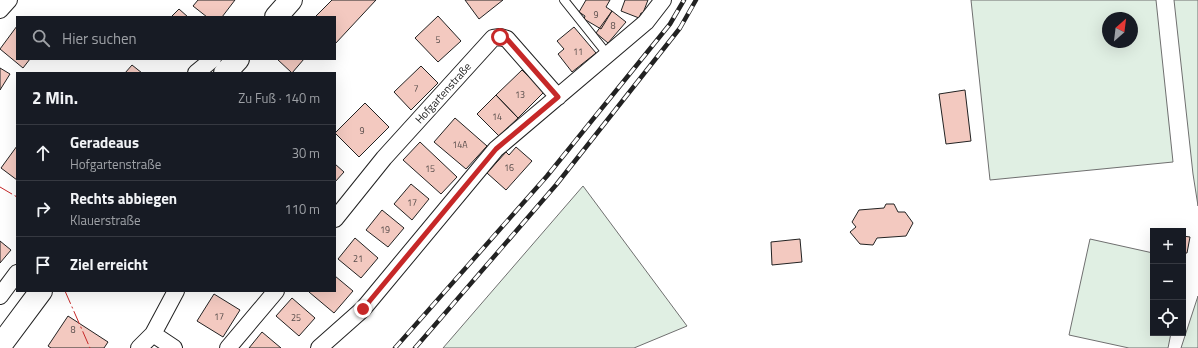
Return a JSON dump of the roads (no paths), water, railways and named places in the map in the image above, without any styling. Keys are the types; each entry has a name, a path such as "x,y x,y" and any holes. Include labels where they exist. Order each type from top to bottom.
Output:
{"main road":[{"path":"277,16 291,0"},
{"path":"226,72 237,60"},
{"path":"0,346 40,292"}],"street":[{"path":"0,10 9,0"},
{"path":"319,348 363,309 496,149 646,22 663,0"},
{"name":"Hofgartenstraße","path":"336,218 384,158 493,38 500,37 507,39 558,97"},
{"path":"197,72 212,60"},
{"path":"0,296 16,274"},
{"path":"139,348 153,334 175,292"},
{"path":"228,348 275,292"},
{"path":"153,334 174,348"}],"lane":[{"path":"564,0 608,55"}],"railway":[{"path":"395,348 547,176 670,24 684,0"},
{"path":"415,348 556,185 680,28 696,0"}]}
